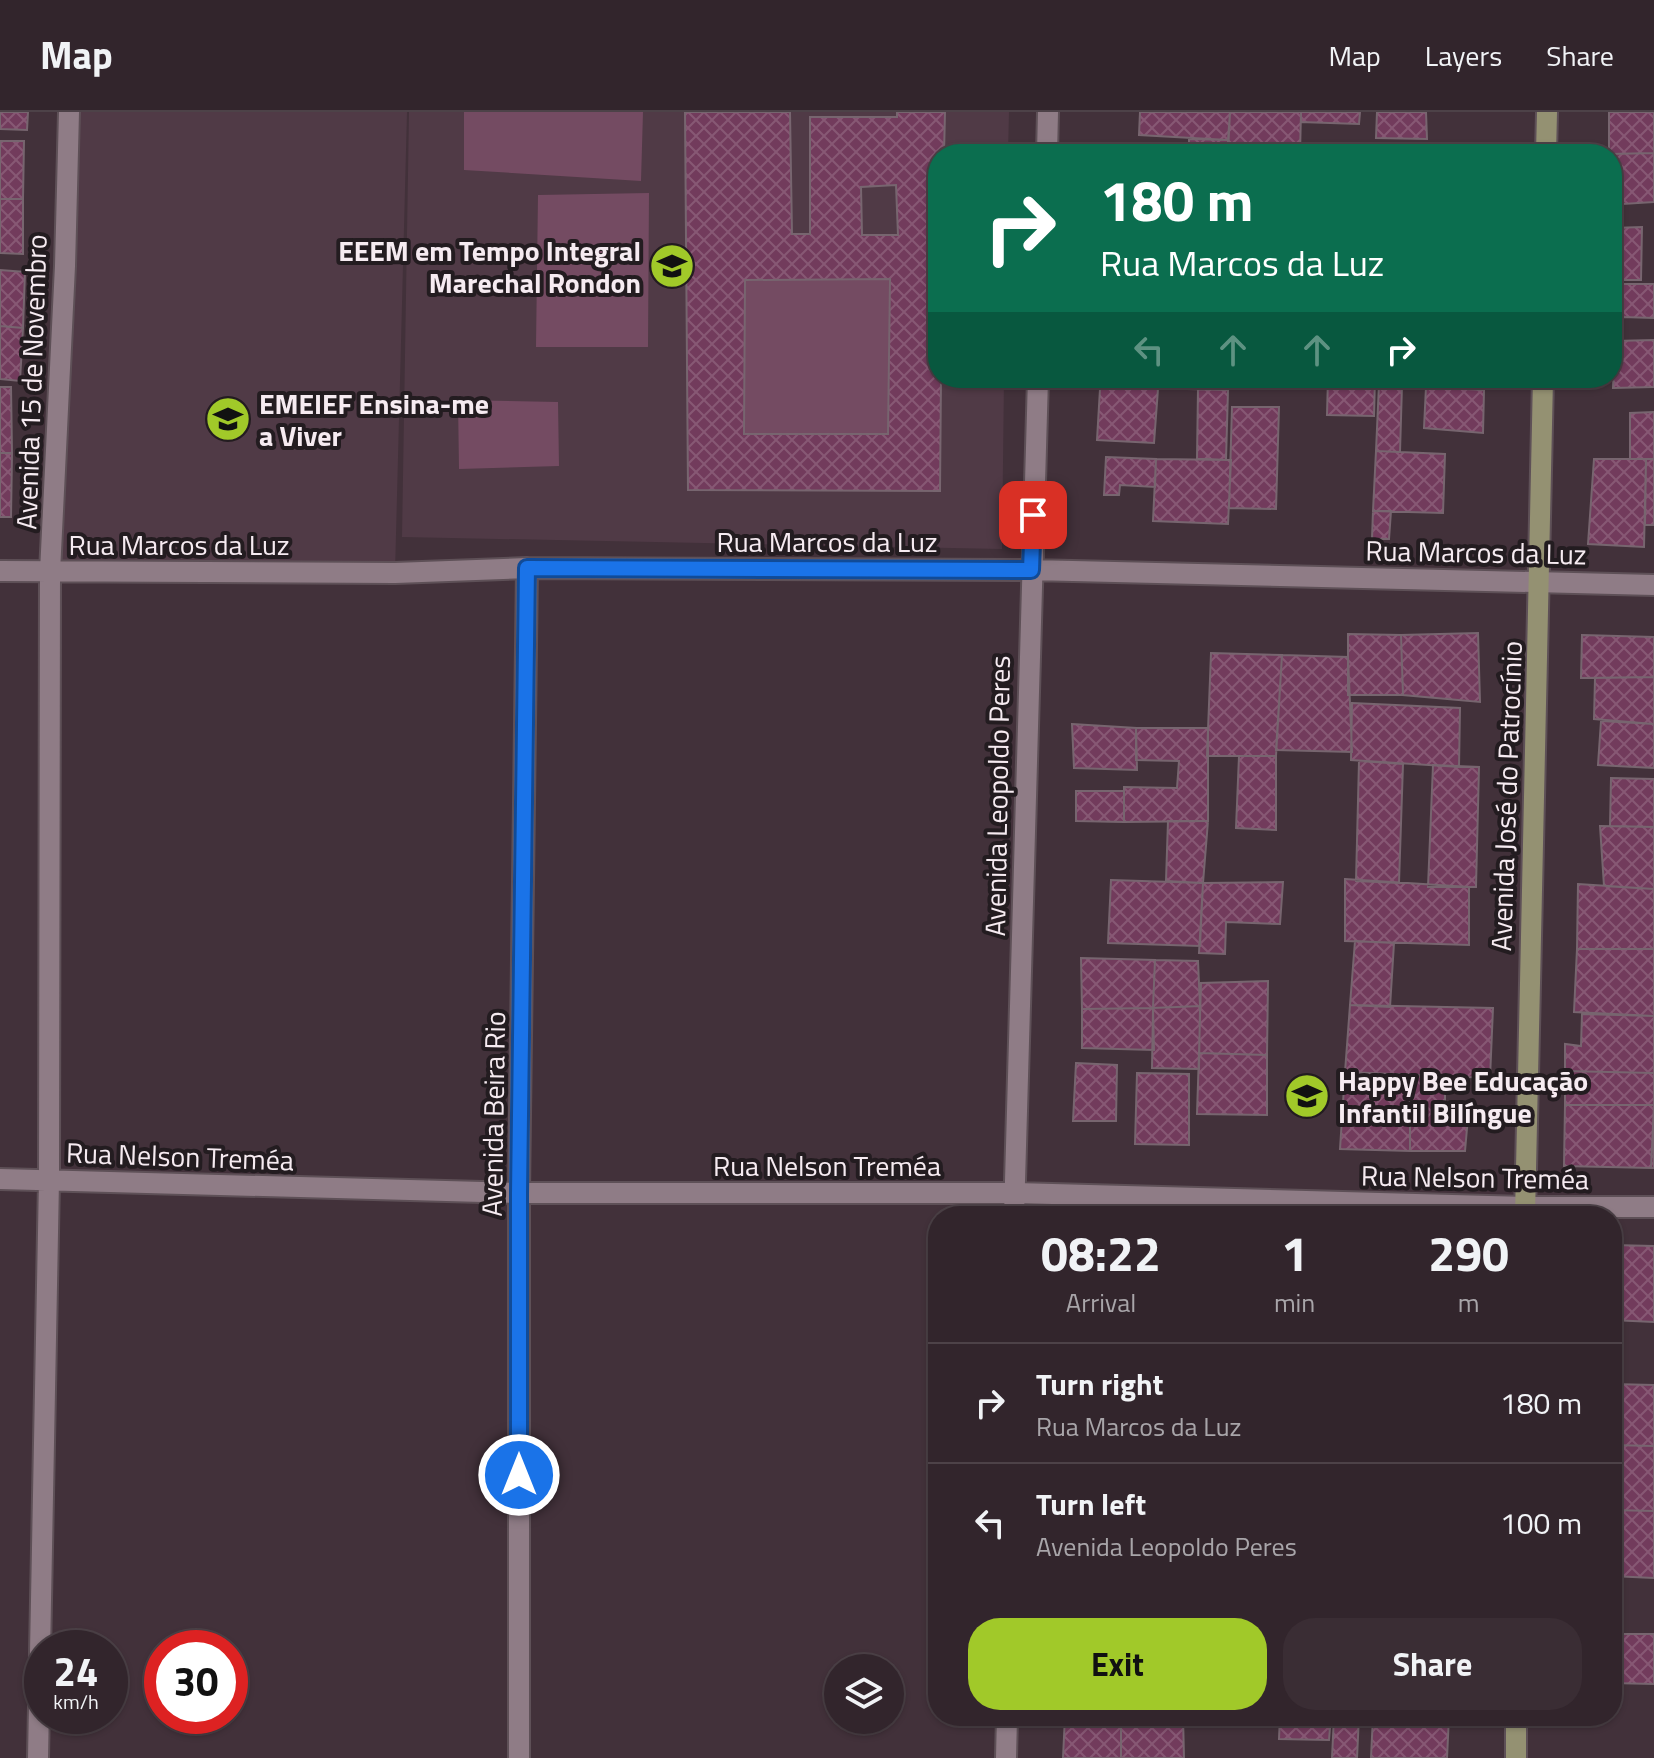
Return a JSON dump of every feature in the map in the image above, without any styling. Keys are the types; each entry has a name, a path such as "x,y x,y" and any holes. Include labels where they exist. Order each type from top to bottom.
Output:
{"street":[{"name":"Avenida 15 de Novembro","path":"38,1758 49,1180 50,572 69,112"},
{"path":"1047,144 1048,112"},
{"path":"1546,144 1547,112"},
{"name":"Avenida Leopoldo Peres","path":"1014,1206 1038,388"},
{"name":"Avenida José do Patrocínio","path":"1526,1206 1543,388"},
{"name":"Rua Marcos da Luz","path":"0,571 395,573 527,568 1031,570 1654,585"},
{"name":"Avenida Beira Rio","path":"519,1758 519,1193 527,568"},
{"name":"Rua Nelson Treméa","path":"0,1179 519,1193 1015,1193 1365,1206"},
{"name":"Rua Nelson Treméa","path":"1622,1208 1654,1207"},
{"path":"1006,1758 1007,1726"},
{"path":"1516,1726 1516,1758"}],"shaded area":[{"name":"EMEIEF Ensina-me a Viver","path":"69,112 407,112 395,573 50,572"},
{"name":"EEEM em Tempo Integral Marechal Rondon","path":"409,112 1009,112 1008,144 928,144 928,388 1004,388 1002,549 402,537"},
{"path":"464,112 643,112 641,181 464,170"},
{"path":"649,193 648,347 536,347 538,195"},
{"path":"890,279 888,434 744,434 745,280"},
{"path":"458,400 558,402 559,466 459,469"}],"building":[{"path":"0,112 28,112 27,130 0,129"},
{"path":"685,112 790,112 792,234 810,234 810,117 897,117 897,112 945,112 944,144 928,144 928,388 941,388 940,491 688,490","holes":["896,185 898,235 862,235 861,187","890,279 888,434 744,434 745,280"]},
{"path":"1140,112 1230,112 1228,140 1139,135"},
{"path":"1230,112 1301,112 1300,144 1228,144"},
{"path":"1301,112 1360,112 1359,124 1301,122"},
{"path":"1377,112 1426,112 1427,139 1376,138"},
{"path":"1609,112 1654,112 1654,153 1622,154 1622,144 1609,144"},
{"path":"1189,139 1228,140 1228,144 1189,144"},
{"path":"0,141 24,141 23,199 0,199"},
{"path":"1654,153 1654,202 1623,204 1622,154"},
{"path":"0,199 23,199 23,254 0,253"},
{"path":"1642,227 1641,280 1622,280 1622,228"},
{"path":"0,270 25,272 23,328 0,326"},
{"path":"1622,284 1654,284 1654,318 1623,317 1622,326"},
{"path":"0,326 23,328 20,381 0,379"},
{"path":"1654,340 1654,387 1622,388 1622,341"},
{"path":"0,387 11,387 12,453 0,453"},
{"path":"1228,388 1228,390 1188,389"},
{"path":"1328,388 1375,388 1374,416 1327,415"},
{"path":"1379,388 1402,388 1400,452 1376,451"},
{"path":"1426,388 1484,390 1483,433 1424,428"},
{"path":"1100,389 1158,389 1154,443 1097,440"},
{"path":"1198,389 1228,390 1226,460 1197,459"},
{"path":"1232,407 1279,407 1276,509 1229,508"},
{"path":"1654,412 1654,459 1630,459 1630,413"},
{"path":"1376,451 1445,454 1443,513 1373,511"},
{"path":"0,453 12,453 11,517 0,517"},
{"path":"1106,457 1156,459 1155,487 1120,485 1119,495 1104,495"},
{"path":"1156,459 1231,460 1228,524 1153,521"},
{"path":"1594,459 1646,459 1644,547 1588,544"},
{"path":"1646,459 1654,459 1654,525 1645,525"},
{"path":"1373,511 1391,511 1389,539 1372,539"},
{"path":"1478,633 1480,702 1403,695 1401,635"},
{"path":"1348,634 1401,635 1403,695 1348,695"},
{"path":"1582,635 1654,637 1654,677 1581,678"},
{"path":"1211,653 1282,655 1276,756 1207,756"},
{"path":"1282,655 1348,657 1352,752 1276,750"},
{"path":"1654,677 1654,724 1594,719 1595,678"},
{"path":"1352,703 1460,708 1459,767 1351,760"},
{"path":"1601,721 1654,724 1654,768 1598,765"},
{"path":"1072,724 1136,728 1137,770 1074,768"},
{"path":"1136,728 1208,728 1208,821 1124,822 1124,787 1177,788 1179,761 1136,760"},
{"path":"1239,756 1276,756 1276,830 1236,828"},
{"path":"1359,761 1403,764 1399,883 1356,881"},
{"path":"1433,765 1479,767 1476,887 1428,887"},
{"path":"1611,778 1654,779 1654,827 1610,826"},
{"path":"1076,791 1124,791 1124,822 1076,821"},
{"path":"1168,821 1208,821 1203,883 1166,881"},
{"path":"1600,826 1654,827 1654,889 1604,886"},
{"path":"1345,879 1469,887 1469,945 1345,941"},
{"path":"1111,880 1203,883 1200,946 1108,943"},
{"path":"1283,882 1280,924 1226,922 1225,954 1199,953 1203,883"},
{"path":"1578,884 1654,889 1654,949 1577,949"},
{"path":"1355,941 1394,943 1390,1007 1350,1005"},
{"path":"1577,949 1654,949 1654,1016 1574,1012"},
{"path":"1081,958 1155,960 1153,1008 1082,1009"},
{"path":"1155,960 1198,961 1200,1006 1153,1008"},
{"path":"1268,981 1267,1055 1199,1053 1201,983"},
{"path":"1350,1005 1493,1008 1490,1078 1345,1072"},
{"path":"1200,1006 1199,1069 1152,1068 1153,1008"},
{"path":"1153,1008 1154,1050 1082,1048 1082,1009"},
{"path":"1582,1014 1654,1016 1654,1073 1565,1071 1565,1044 1581,1046"},
{"path":"1199,1053 1267,1055 1267,1115 1197,1114"},
{"path":"1076,1063 1117,1065 1116,1121 1073,1121"},
{"path":"1565,1071 1654,1073 1654,1105 1565,1105"},
{"path":"1345,1072 1410,1075 1410,1151 1340,1149"},
{"path":"1137,1073 1189,1074 1189,1145 1135,1144"},
{"path":"1410,1075 1445,1077 1445,1116 1468,1117 1465,1151 1410,1151"},
{"path":"1565,1105 1654,1105 1651,1168 1564,1166"},
{"path":"1654,1113 1654,1168 1651,1168"},
{"path":"1622,1245 1654,1246 1654,1322 1622,1320"},
{"path":"1622,1384 1654,1385 1654,1446 1622,1445"},
{"path":"1622,1445 1654,1446 1654,1511 1622,1510"},
{"path":"1622,1510 1654,1511 1654,1578 1622,1576"},
{"path":"1622,1634 1654,1634 1654,1684 1622,1683"},
{"path":"1065,1726 1121,1726 1121,1758 1063,1758"},
{"path":"1121,1726 1183,1726 1184,1758 1121,1758"},
{"path":"1280,1726 1330,1726 1329,1740 1279,1739"},
{"path":"1334,1726 1359,1726 1357,1758 1332,1758"},
{"path":"1373,1726 1449,1726 1447,1758 1371,1758"}],"place":[{"name":"EEEM em Tempo Integral Marechal Rondon","path":"672,266"},
{"name":"EMEIEF Ensina-me a Viver","path":"228,419"},
{"name":"Happy Bee Educação Infantil Bilíngue","path":"1307,1096"}],"route":[{"path":"519,1475 519,1193 527,568 1031,570 1033,515"}]}
